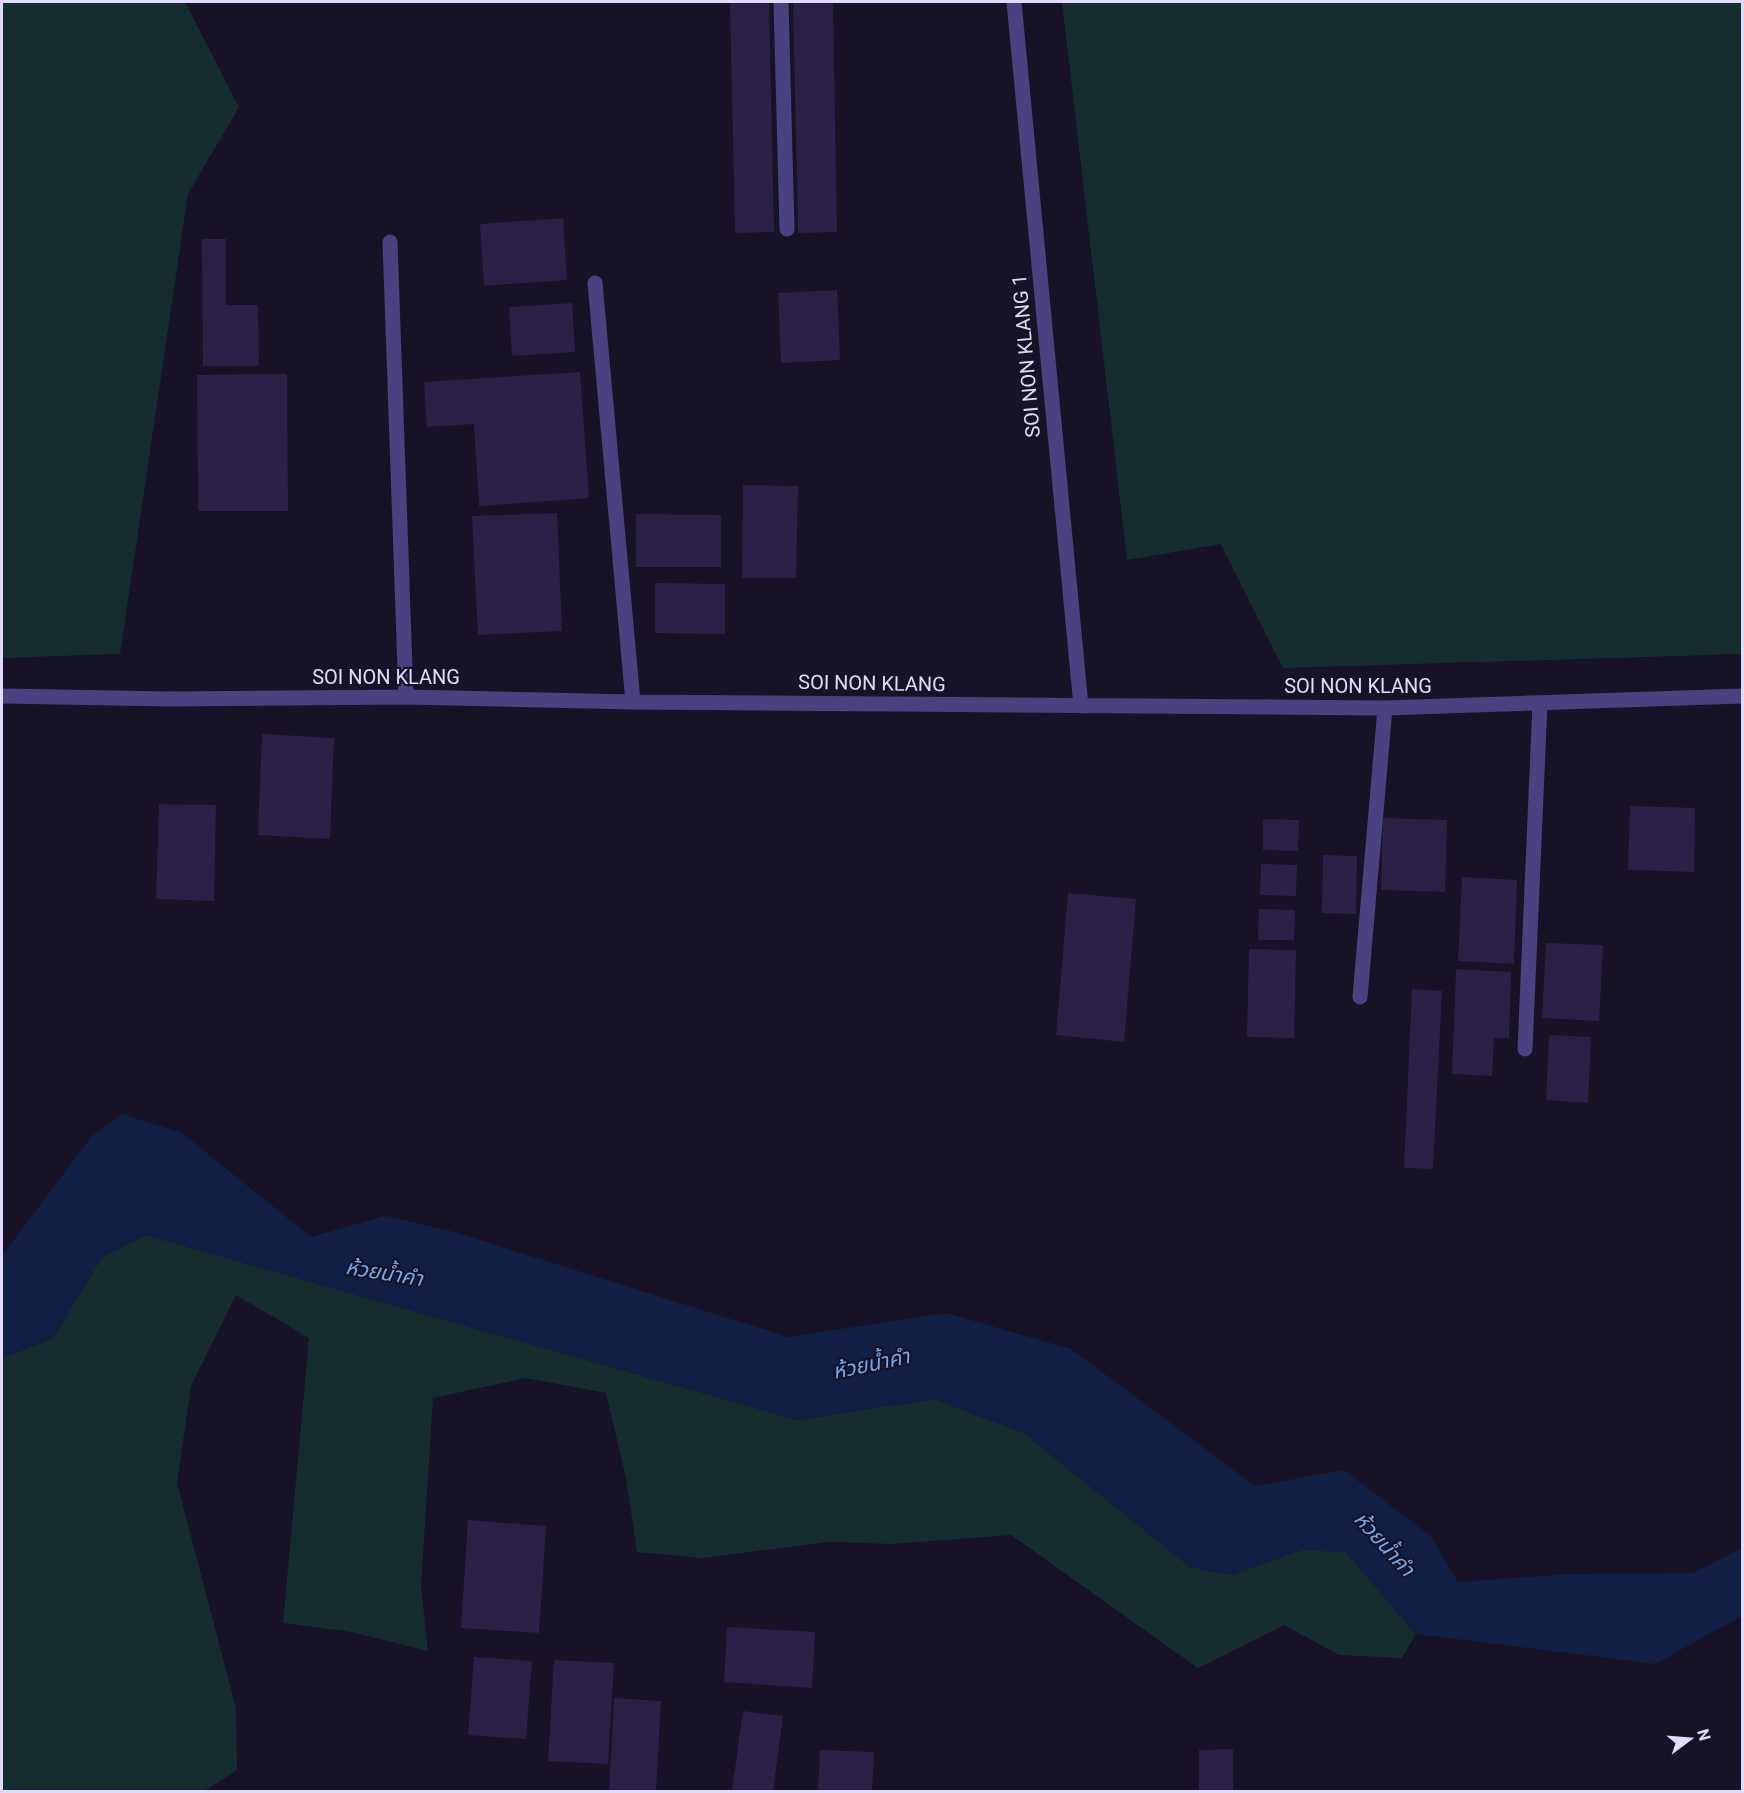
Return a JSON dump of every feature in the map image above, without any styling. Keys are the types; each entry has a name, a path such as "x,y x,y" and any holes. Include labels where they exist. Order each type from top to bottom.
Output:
{"street":[{"path":"781,2 788,230"},
{"name":"SOI NON KLANG 1","path":"1014,2 1080,706"},
{"path":"390,242 406,697"},
{"path":"595,283 633,702"},
{"name":"SOI NON KLANG","path":"2,696 171,699 406,697 633,702 1385,708 1743,696"},
{"path":"1525,1049 1540,703"},
{"path":"1360,998 1385,708"}],"green space":[{"path":"2,2 185,2 239,107 188,194 120,654 2,658"},
{"path":"1062,2 1742,2 1742,654 1283,668 1221,544 1127,560"},
{"path":"146,1235 797,1420 934,1399 1024,1433 1190,1567 1232,1575 1301,1550 1346,1552 1416,1634 1402,1658 1339,1655 1284,1625 1198,1668 1011,1535 892,1544 829,1542 702,1558 637,1552 626,1478 606,1393 526,1378 433,1398 421,1586 428,1651 351,1632 283,1623 309,1338 236,1295 191,1386 177,1483 236,1708 237,1770 204,1791 2,1792 2,1358 53,1338 102,1257"}],"water":[{"name":"ห้วยน้ำคำ","path":"122,1114 182,1133 311,1237 385,1216 451,1231 788,1337 946,1313 1071,1349 1255,1486 1344,1470 1431,1536 1458,1582 1568,1574 1693,1573 1742,1548 1742,1616 1655,1664 1416,1634 1346,1552 1301,1550 1232,1575 1190,1567 1024,1433 934,1399 797,1420 146,1235 102,1257 53,1338 2,1358 2,1256 91,1137"}],"building":[{"path":"730,2 769,2 774,232 735,233"},
{"path":"793,2 833,2 837,232 798,233"},
{"path":"563,218 567,280 484,286 480,224"},
{"path":"202,239 226,239 226,305 258,305 259,366 203,366"},
{"path":"837,290 840,360 781,363 778,293"},
{"path":"572,303 575,352 512,356 509,307"},
{"path":"580,372 589,498 479,506 474,424 427,427 424,382"},
{"path":"287,374 288,511 198,511 197,375"},
{"path":"743,485 798,486 796,578 742,578"},
{"path":"557,513 562,631 478,635 472,516"},
{"path":"636,514 721,515 721,567 636,567"},
{"path":"655,583 725,584 725,634 655,633"},
{"path":"262,734 334,738 330,839 258,835"},
{"path":"159,804 216,805 214,901 156,899"},
{"path":"1630,806 1695,808 1694,872 1628,870"},
{"path":"1383,818 1447,820 1445,892 1381,890"},
{"path":"1263,819 1299,820 1298,851 1263,850"},
{"path":"1323,855 1357,856 1356,914 1322,913"},
{"path":"1261,864 1297,865 1296,896 1260,895"},
{"path":"1462,877 1517,880 1514,964 1458,961"},
{"path":"1068,893 1136,899 1124,1042 1056,1035"},
{"path":"1259,909 1295,910 1294,940 1258,940"},
{"path":"1546,943 1603,945 1599,1021 1542,1018"},
{"path":"1249,949 1296,950 1294,1038 1247,1037"},
{"path":"1456,969 1511,972 1509,1038 1494,1038 1492,1076 1452,1074"},
{"path":"1412,989 1442,991 1433,1169 1404,1168"},
{"path":"1549,1035 1591,1037 1588,1103 1546,1100"},
{"path":"468,1520 546,1526 539,1633 461,1628"},
{"path":"727,1627 815,1632 812,1688 724,1682"},
{"path":"474,1657 532,1661 526,1739 468,1735"},
{"path":"554,1660 614,1663 608,1764 548,1761"},
{"path":"614,1698 661,1701 656,1792 609,1792"},
{"path":"743,1711 783,1716 773,1792 732,1790"},
{"path":"1233,1749 1233,1792 1199,1792 1199,1750"},
{"path":"820,1750 874,1752 872,1792 818,1792"}]}
